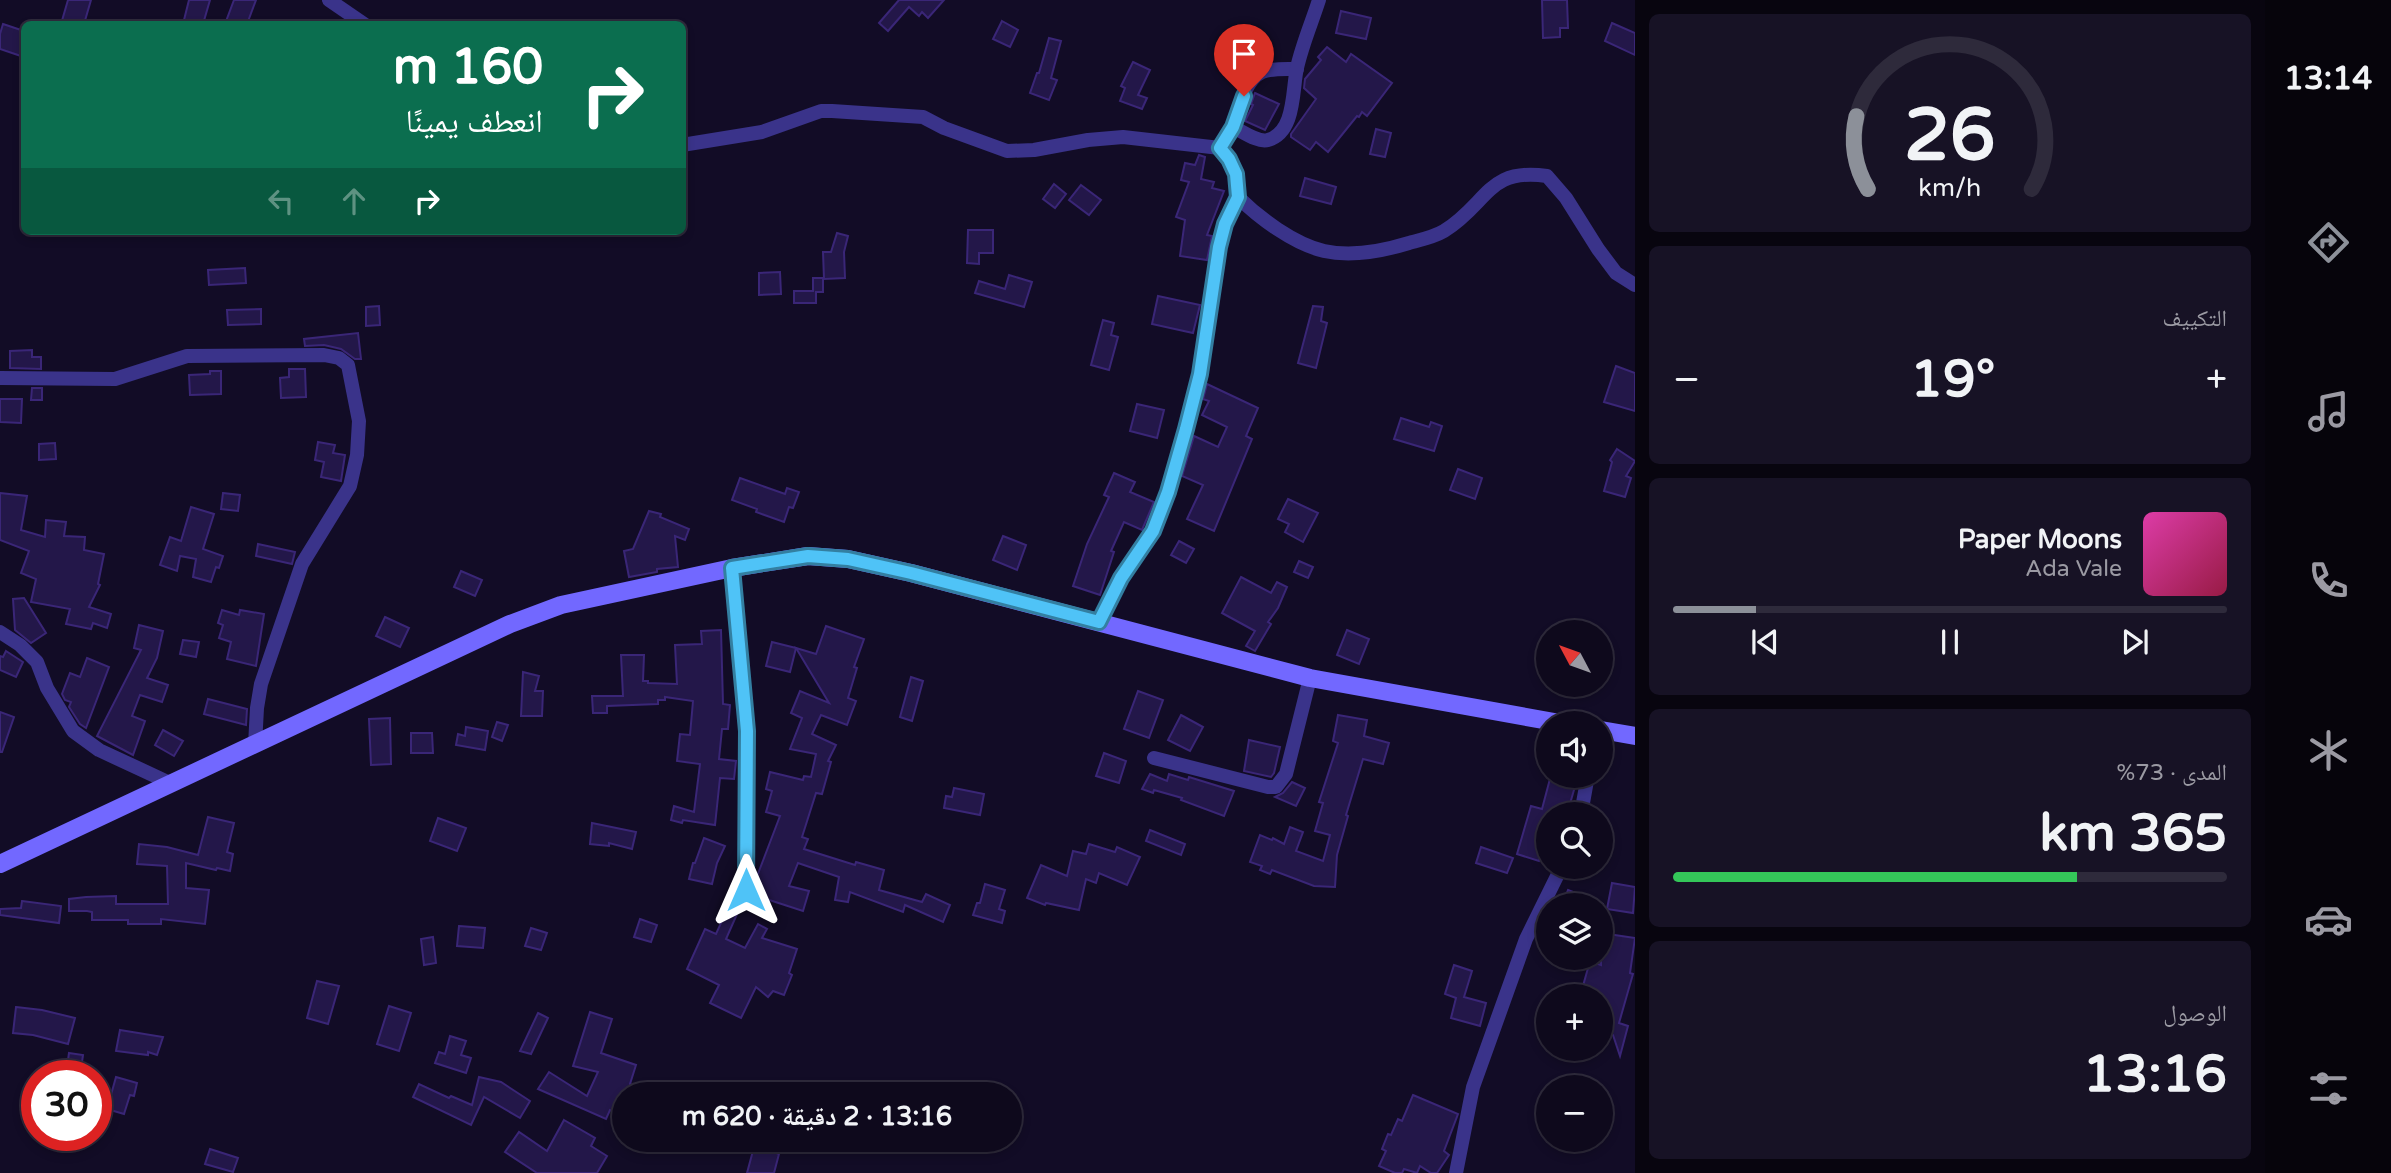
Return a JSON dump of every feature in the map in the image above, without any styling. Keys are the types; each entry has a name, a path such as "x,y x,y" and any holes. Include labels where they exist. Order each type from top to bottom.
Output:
{"main road":[{"path":"0,864 510,624 561,605 732,568 808,556 848,559 911,573 1310,678 1536,719"},
{"path":"1613,732 1635,736"}],"street":[{"path":"329,0 360,21"},
{"path":"1233,127 1262,141 1279,134 1290,112 1297,69 1319,0"},
{"path":"1220,148 1233,127 1253,79 1260,73 1297,69"},
{"path":"686,144 762,132 821,111 832,111 923,117 944,128 1007,150 1034,150 1123,137 1220,148 1236,174 1238,197 1225,224 1219,247 1200,374 1168,492 1153,531 1121,578 1099,622"},
{"path":"1238,197 1266,221 1293,238 1324,251 1374,253 1441,233 1472,209 1492,186 1509,176 1528,173 1547,176 1566,198 1616,273 1635,285"},
{"path":"0,378 116,379 187,356 324,355 339,358 348,365 359,421 358,455 350,486 302,564 261,684 255,745"},
{"path":"732,568 747,731 746,890"},
{"path":"0,632 20,645 37,662 47,688 74,731 99,750 172,785"},
{"path":"1154,758 1276,787 1286,774 1310,678"},
{"path":"1456,1173 1473,1087 1526,939 1556,879"}],"building":[{"path":"68,0 91,0 85,21 62,21"},
{"path":"189,0 210,0 204,21 184,20"},
{"path":"234,0 256,0 248,21 226,21"},
{"path":"899,0 944,0 928,18 922,12 919,16 909,7 888,31 879,23"},
{"path":"1542,0 1567,0 1568,28 1560,28 1560,37 1543,38"},
{"path":"1341,11 1371,18 1366,39 1336,33"},
{"path":"1002,21 1018,30 1010,47 993,39"},
{"path":"1612,23 1635,33 1635,55 1605,41"},
{"path":"3,24 21,30 21,56 0,49"},
{"path":"1049,38 1061,41 1051,78 1057,80 1049,100 1030,93"},
{"path":"1327,47 1346,62 1351,54 1392,83 1367,116 1362,112 1357,116 1328,152 1316,142 1310,150 1291,137 1316,99 1304,88 1305,79 1321,60 1318,57"},
{"path":"1133,62 1150,70 1138,95 1147,98 1142,109 1120,101 1125,88 1121,86"},
{"path":"1255,93 1279,104 1265,130 1245,121 1253,105 1251,104"},
{"path":"1376,129 1391,133 1385,157 1370,154"},
{"path":"1199,155 1205,157 1201,179 1214,182 1212,188 1224,191 1207,235 1212,236 1207,260 1180,256 1185,220 1176,217 1189,182 1181,180 1185,163 1195,165"},
{"path":"1305,178 1336,187 1331,204 1300,196"},
{"path":"1054,184 1066,194 1055,208 1043,199"},
{"path":"1081,185 1101,200 1089,215 1069,200"},
{"path":"968,230 993,230 993,253 979,253 979,264 967,263"},
{"path":"837,233 848,236 844,252 845,278 824,279 823,252 831,252"},
{"path":"245,268 246,283 209,285 208,270"},
{"path":"780,272 781,294 759,295 759,273"},
{"path":"1009,275 1032,282 1024,307 975,293 979,281 1005,289"},
{"path":"813,278 823,278 823,292 816,292 816,303 794,303 794,291 813,291"},
{"path":"1158,296 1200,305 1193,333 1152,324"},
{"path":"379,306 380,325 366,326 366,307"},
{"path":"1313,306 1323,307 1321,321 1327,323 1316,368 1298,363"},
{"path":"261,309 261,324 228,325 227,310"},
{"path":"1103,320 1114,323 1111,335 1118,337 1109,370 1091,365"},
{"path":"358,333 361,359 355,359 341,349 324,345 305,346 304,339"},
{"path":"32,350 32,357 41,357 41,369 10,368 10,351"},
{"path":"1616,366 1635,373 1635,411 1604,402"},
{"path":"289,369 305,369 306,397 281,398 280,378 289,377"},
{"path":"210,371 221,371 221,394 190,395 189,375 210,374"},
{"path":"1207,384 1258,408 1246,436 1252,439 1214,531 1187,519 1203,485 1182,476 1194,436 1218,447 1227,427 1202,415 1209,401 1203,399"},
{"path":"32,388 42,388 42,400 31,400"},
{"path":"0,399 22,399 21,423 0,422"},
{"path":"1137,404 1164,410 1157,438 1130,431"},
{"path":"1401,418 1429,427 1431,422 1442,426 1434,451 1394,439"},
{"path":"318,442 335,445 333,453 345,455 341,481 321,477 324,462 315,460"},
{"path":"55,443 56,459 39,460 39,444"},
{"path":"1617,449 1635,461 1626,476 1631,478 1625,497 1604,491 1612,462 1610,460"},
{"path":"1458,469 1482,478 1475,499 1450,490"},
{"path":"1114,473 1135,482 1130,492 1154,502 1142,530 1124,522 1111,551 1114,552 1100,595 1073,586 1087,544 1109,497 1104,495"},
{"path":"740,478 785,494 787,488 799,492 793,508 789,507 784,522 732,500"},
{"path":"0,493 27,496 21,530 45,537 46,520 66,522 64,536 85,537 84,550 104,554 98,584 100,585 89,607 111,614 107,628 93,623 91,629 66,624 70,609 31,602 36,579 21,573 29,551 0,540"},
{"path":"223,493 240,495 238,511 221,509"},
{"path":"1288,499 1318,513 1303,542 1285,532 1289,524 1278,519"},
{"path":"191,507 214,514 203,549 223,556 211,582 193,577 196,559 180,556 177,571 160,565 170,537 181,541"},
{"path":"649,511 661,514 660,517 689,529 685,540 675,536 678,567 657,569 657,572 629,577 624,551 633,549"},
{"path":"1003,536 1026,545 1017,570 993,560"},
{"path":"1179,541 1194,549 1186,563 1171,555"},
{"path":"258,544 295,552 292,564 256,556"},
{"path":"1299,561 1313,567 1308,578 1294,572"},
{"path":"461,571 482,580 475,596 454,587"},
{"path":"1241,577 1271,593 1277,582 1287,587 1278,608 1268,622 1271,624 1255,651 1246,646 1255,631 1222,613"},
{"path":"24,598 46,633 31,643 15,630 13,599"},
{"path":"222,610 239,615 240,610 264,614 256,666 227,659 231,642 219,638 223,625 218,623"},
{"path":"385,617 409,628 400,647 376,636"},
{"path":"139,625 163,631 157,658 147,678 168,685 162,702 140,695 132,716 145,721 133,755 97,736 141,650 134,648"},
{"path":"826,626 864,639 854,667 857,668 848,698 856,701 847,725 821,715 812,734 836,745 828,761 831,762 822,794 816,793 802,837 808,839 804,849 855,865 856,862 884,870 879,890 922,902 926,894 950,905 943,922 905,905 903,912 850,892 848,902 835,900 839,877 798,863 789,886 809,891 803,911 754,895 756,879 780,816 766,812 772,791 766,789 770,772 803,780 804,776 811,777 816,754 790,749 802,718 791,713 800,691 829,703 796,648 816,654"},
{"path":"721,630 723,704 730,705 728,729 722,729 719,759 736,761 734,779 720,778 715,825 683,820 682,823 671,820 674,806 694,812 700,764 677,761 680,734 690,735 693,701 665,697 665,700 658,700 658,704 607,706 607,713 593,713 592,696 623,696 621,655 644,655 643,681 677,684 675,645 702,644 701,631"},
{"path":"1347,630 1369,639 1359,664 1337,655"},
{"path":"183,640 199,642 196,657 180,654"},
{"path":"772,642 796,648 790,672 766,666"},
{"path":"6,651 23,662 16,677 0,670 0,656 3,657"},
{"path":"87,658 109,667 86,728 80,724 69,707 71,702 65,700 62,694 70,673 80,677"},
{"path":"523,672 539,676 535,691 543,691 542,716 521,716"},
{"path":"911,677 923,681 912,721 900,717"},
{"path":"1138,691 1163,700 1149,738 1124,729"},
{"path":"208,699 247,709 246,725 204,714"},
{"path":"0,712 14,717 2,752 0,752"},
{"path":"1181,715 1203,727 1190,751 1168,740"},
{"path":"1338,715 1367,720 1364,736 1389,743 1383,764 1363,759 1337,855 1335,887 1314,886 1272,870 1270,874 1260,870 1262,866 1250,862 1260,835 1284,844 1290,827 1303,832 1296,851 1323,861 1330,835 1315,831 1323,803 1319,802 1338,743 1333,741"},
{"path":"390,718 391,764 371,765 369,719"},
{"path":"497,722 508,725 502,741 492,737"},
{"path":"466,727 488,731 485,750 456,745 458,734 465,736"},
{"path":"163,730 183,741 174,756 155,745"},
{"path":"411,733 432,733 433,753 411,753"},
{"path":"1249,740 1280,747 1271,777 1244,771"},
{"path":"1104,753 1126,761 1119,783 1096,776"},
{"path":"1150,774 1167,781 1169,774 1188,780 1189,777 1234,791 1224,816 1181,800 1182,798 1142,789"},
{"path":"1292,782 1305,788 1296,806 1275,797 1283,793"},
{"path":"954,788 984,794 980,815 944,808 946,796 952,797"},
{"path":"1548,788 1575,788 1570,802 1544,802"},
{"path":"1531,806 1536,807 1536,860 1517,854"},
{"path":"208,817 234,823 227,852 233,854 230,871 186,863 186,888 209,890 205,924 161,919 161,924 128,924 128,920 92,920 92,912 69,911 69,899 86,897 116,896 116,904 168,904 167,866 137,864 139,844 167,847 198,855"},
{"path":"438,818 466,828 457,851 430,841"},
{"path":"592,823 636,832 632,849 609,843 609,846 590,844"},
{"path":"1150,830 1185,844 1181,855 1146,841"},
{"path":"704,838 725,846 712,884 689,879"},
{"path":"1089,844 1115,852 1117,847 1140,857 1127,885 1099,873 1096,883 1086,879 1079,910 1046,903 1045,905 1027,898 1041,865 1067,876 1073,851 1086,854"},
{"path":"1481,847 1513,858 1507,873 1476,863"},
{"path":"1612,883 1635,887 1633,913 1613,910 1613,893 1610,893"},
{"path":"985,884 1005,890 999,909 1005,911 1002,923 973,915 977,903 980,903"},
{"path":"22,901 61,906 59,923 0,915 0,909 21,908"},
{"path":"731,901 741,905 726,939 745,948 758,924 767,929 762,938 797,949 789,973 792,975 784,995 773,991 768,997 756,987 741,1018 710,1003 719,985 687,969 705,929 716,934"},
{"path":"640,919 657,925 651,942 634,937"},
{"path":"459,926 485,928 483,948 457,946"},
{"path":"531,928 547,933 541,950 525,946"},
{"path":"1613,935 1635,938 1630,973 1633,974 1619,1023 1628,1026 1620,1056 1613,1035 1613,984 1584,984 1587,970 1613,970"},
{"path":"433,937 436,963 424,965 421,939"},
{"path":"1454,965 1472,971 1464,997 1486,1003 1480,1026 1451,1018 1456,998 1445,994"},
{"path":"317,981 339,986 328,1024 307,1018"},
{"path":"389,1006 411,1013 399,1051 377,1044"},
{"path":"16,1007 75,1018 68,1044 13,1033"},
{"path":"590,1012 612,1019 601,1053 636,1065 631,1082 612,1082 612,1111 610,1110 606,1119 538,1089 549,1072 587,1096 598,1072 573,1066"},
{"path":"538,1013 548,1018 531,1054 520,1051"},
{"path":"120,1030 163,1037 157,1055 148,1052 148,1055 116,1051"},
{"path":"450,1036 466,1041 461,1055 471,1058 466,1073 435,1063 439,1052 445,1054"},
{"path":"69,1053 83,1055 82,1060 68,1060"},
{"path":"116,1077 137,1083 134,1096 130,1095 124,1114 112,1110 112,1091"},
{"path":"479,1077 501,1082 530,1101 520,1118 484,1097 471,1125 413,1097 419,1084 472,1105"},
{"path":"1413,1095 1458,1114 1444,1151 1449,1155 1437,1173 1431,1173 1420,1166 1417,1173 1404,1169 1402,1173 1395,1173 1379,1166 1386,1151 1382,1149 1388,1134 1391,1135 1398,1119 1402,1121"},
{"path":"564,1120 595,1138 591,1146 607,1156 597,1173 537,1173 505,1152 519,1132 547,1151"},
{"path":"210,1149 238,1158 233,1172 205,1164"},
{"path":"753,1152 779,1154 774,1173 747,1173"}],"route":[{"path":"746,890 747,731 732,568 808,556 848,559 1099,622 1121,578 1153,531 1180,450 1200,374 1219,247 1225,224 1238,197 1236,174 1220,148 1233,127 1244,96"}]}
